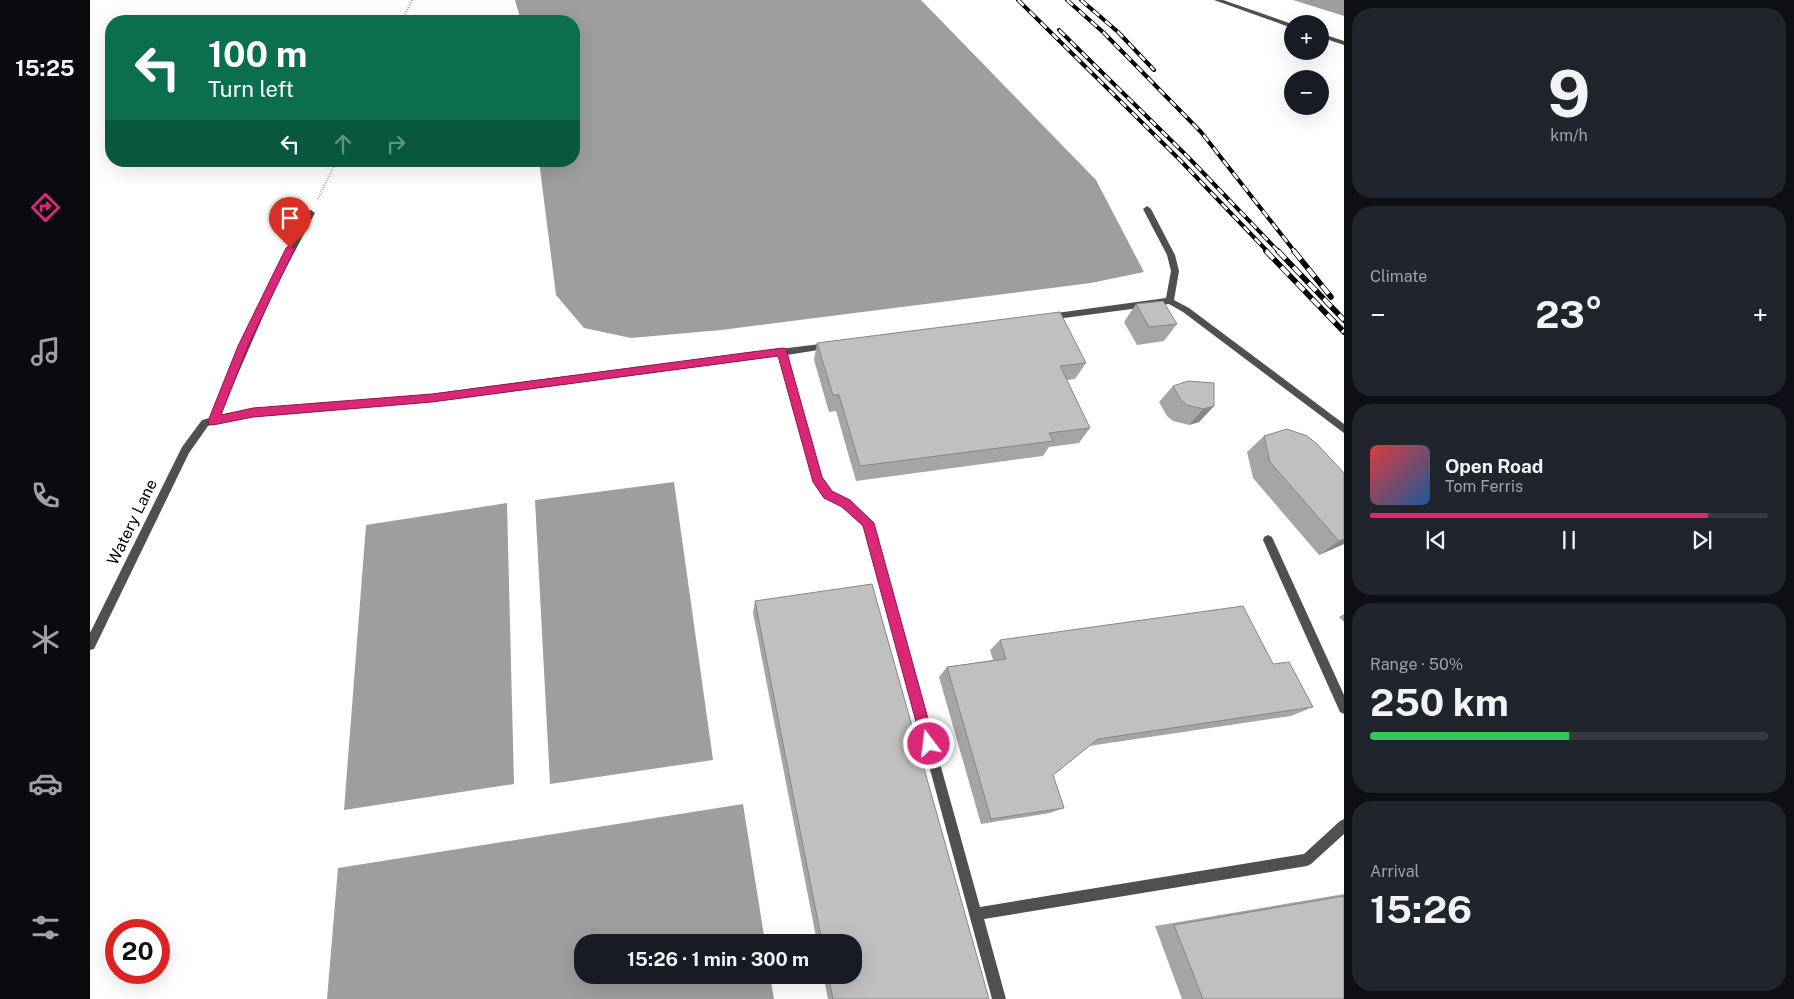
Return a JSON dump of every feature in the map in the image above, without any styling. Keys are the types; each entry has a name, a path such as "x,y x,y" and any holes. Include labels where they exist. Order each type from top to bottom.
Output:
{"street":[{"path":"1217,0 1284,23"},
{"path":"1329,38 1344,43"},
{"path":"1147,209 1171,255 1175,271 1170,301"},
{"name":"Watery Lane","path":"213,421 247,338 290,248 311,213"},
{"path":"1044,318 1170,301 1186,310 1344,429"},
{"name":"Watery Lane","path":"90,645 185,450 205,423 253,413 432,398 840,344"},
{"path":"782,352 817,479 828,495 846,503 868,523 999,999"},
{"path":"1268,540 1344,708"},
{"path":"976,914 1308,860 1344,825"}],"path":[{"path":"405,15 412,0"},
{"path":"311,213 333,167"}],"shaded area":[{"path":"515,0 921,0 1096,180 1144,272 1091,283 721,330 631,338 584,328 556,295 540,167 580,167 580,15 519,15"},
{"path":"1293,0 1344,0 1344,16"},
{"path":"674,482 713,760 550,784 535,500"},
{"path":"507,503 514,784 344,810 366,525"},
{"path":"743,804 764,934 574,934 574,984 772,984 774,999 327,999 338,868"}],"building":[{"path":"1163,301 1177,324 1149,327 1136,304"},
{"path":"1060,312 1086,363 1060,366 1090,428 1049,433 1053,441 860,466 839,395 833,395 817,343"},
{"path":"1188,381 1214,383 1214,406 1203,409 1187,405 1181,400 1173,386"},
{"path":"1287,429 1307,436 1344,473 1344,539 1339,541 1270,462 1264,436"},
{"path":"872,584 989,999 833,999 830,984 862,984 862,934 820,934 755,601"},
{"path":"1243,606 1273,664 1289,662 1313,707 1098,739 1053,775 1064,808 991,819 947,667 1006,659 1000,640"},
{"path":"1344,896 1344,999 1203,999 1174,925"}],"railway":[{"path":"1018,0 1179,159 1268,252"},
{"path":"1067,0 1104,33 1201,132 1295,252"},
{"path":"1081,0 1118,32 1154,70"},
{"path":"1059,30 1188,157 1279,252"},
{"path":"1266,251 1344,332"},
{"path":"1278,251 1344,320"},
{"path":"1294,251 1331,297"}],"route":[{"path":"290,248 243,346 213,421 253,413 432,398 782,352 817,479 828,495 846,503 868,523 929,744"}]}
